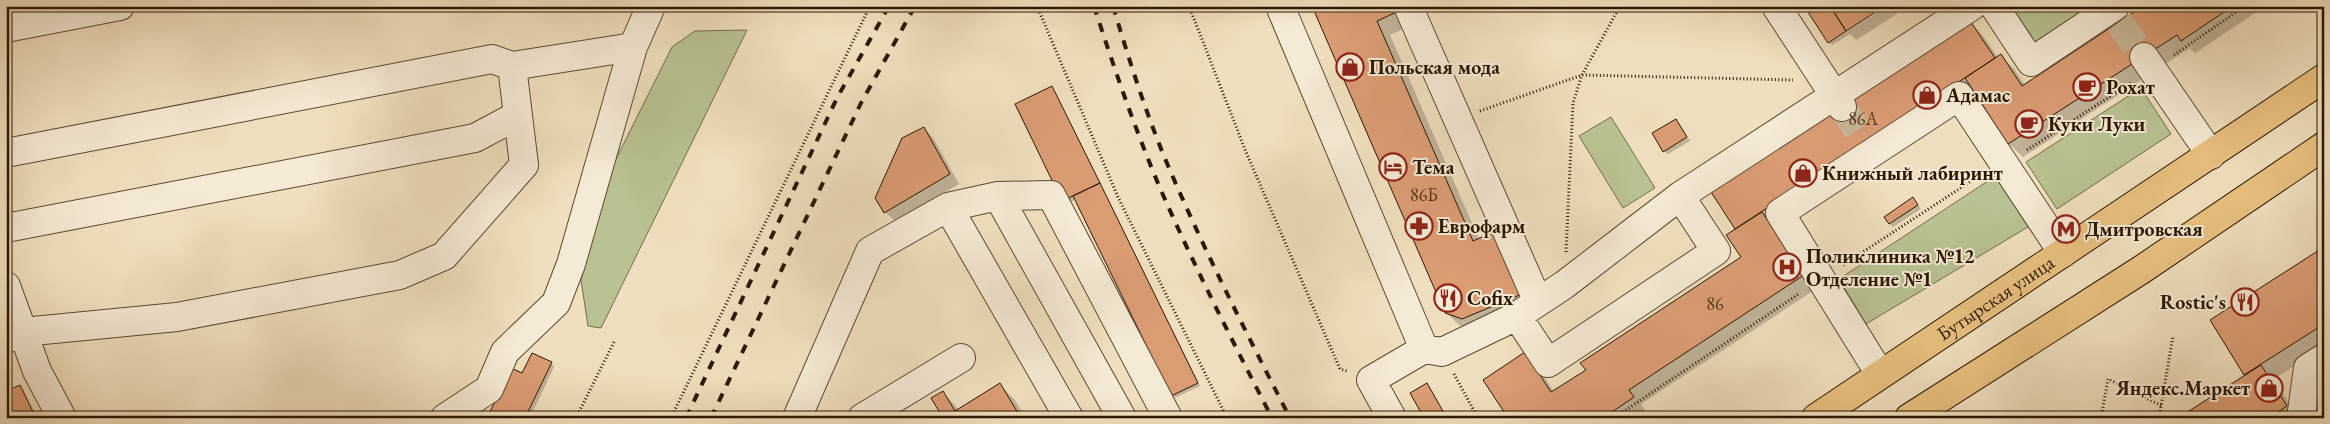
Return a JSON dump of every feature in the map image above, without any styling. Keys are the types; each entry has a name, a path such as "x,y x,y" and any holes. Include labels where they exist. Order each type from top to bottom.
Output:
{"main road":[{"name":"Бутырская улица","path":"1816,418 2211,155 2312,92 2324,78"},
{"path":"1909,418 2141,270 2324,146"}],"lane":[{"path":"6,28 120,6"},
{"path":"446,418 489,389 506,352 556,303 571,264 633,47 651,6"},
{"path":"1280,6 1424,349"},
{"path":"1408,6 1456,119 1548,363 1716,251 1680,196"},
{"path":"1776,6 1834,94"},
{"path":"1392,418 1371,380 1424,349 1442,352 1527,309 1564,285 1680,196 1834,94 1972,6"},
{"path":"1994,6 2031,62 2115,12"},
{"path":"6,153 492,59 512,66 633,47"},
{"path":"2148,63 2211,155"},
{"path":"15,335 177,317 400,275 444,256 524,165 512,66"},
{"path":"1880,374 1780,213 1869,148 1959,96 2063,254"},
{"path":"6,228 475,138 518,115"},
{"path":"797,418 870,251 948,207 998,196 1050,195 1168,418"},
{"path":"998,196 1122,418"},
{"path":"948,207 1069,418"},
{"path":"6,286 15,335 62,418"},
{"path":"862,418 961,358"},
{"path":"2301,418 2308,368 2324,358"}],"path":[{"path":"671,418 870,6"},
{"path":"1037,6 1118,197 1227,418"},
{"path":"1189,6 1246,152 1340,369"},
{"path":"1564,285 1574,103 1582,75 1620,6"},
{"path":"1614,418 2002,161 2026,151 2148,63 2246,6"},
{"path":"1456,119 1582,75 1834,94"},
{"path":"2160,418 2173,336"},
{"path":"576,418 614,342"},
{"path":"2101,418 2108,379 2162,406"}],"green space":[{"path":"2008,6 2091,6 2034,44"},
{"path":"747,30 601,328 588,326 581,280 604,183 672,47 695,31"},
{"path":"2141,88 2171,134 2057,209 2026,162"},
{"path":"1611,117 1655,188 1623,208 1579,136"},
{"path":"2000,173 2033,224 1866,324 1839,279"}],"building":[{"path":"1312,6 1399,6 1401,10 1377,21 1473,241 1495,231 1522,294 1462,319 1445,313"},
{"path":"1804,6 1830,6 1846,31 1828,43"},
{"path":"1830,6 1885,6 1846,31"},
{"path":"2143,6 2233,6 2181,41 2177,35 2008,144 1965,78 2001,54 2022,86"},
{"path":"1971,22 1995,58 1735,229 1711,192"},
{"path":"1052,86 1100,183 1062,201 1015,104"},
{"path":"1676,119 1687,137 1663,152 1652,133"},
{"path":"924,127 950,174 884,213 875,198 902,138"},
{"path":"1100,183 1198,383 1171,396 1073,196"},
{"path":"1913,197 1918,205 1889,224 1884,217"},
{"path":"1762,212 1804,275 1629,390 1634,397 1603,418 1508,418 1483,380 1525,352 1551,392 1586,370 1580,363 1741,257 1726,235"},
{"path":"2324,247 2324,324 2244,375 2210,320"},
{"path":"532,353 552,362 525,418 487,418 511,368 522,373"},
{"path":"2261,365 2287,406 2269,418 2178,418"},
{"path":"1000,383 1021,418 943,418 931,398 943,391 955,411"},
{"path":"1427,383 1446,418 1424,418 1410,393"},
{"path":"20,385 36,418 10,418 6,411 6,391"}],"tunnel":[{"path":"2119,22 2144,57"},
{"path":"1842,107 1866,143"}],"railway":[{"path":"686,418 837,98 889,6"},
{"path":"711,418 861,103 915,6"},
{"path":"1094,6 1125,98 1160,188 1200,275 1272,418"},
{"path":"1113,6 1140,91 1172,175 1214,267 1290,418"}],"place":[{"name":"Польская мода","path":"1350,67"},
{"name":"Рохат","path":"2087,87"},
{"name":"Адамас","path":"1927,95"},
{"name":"Куки Луки","path":"2029,124"},
{"name":"Тема","path":"1393,167"},
{"name":"Книжный лабиринт","path":"1803,173"},
{"name":"Еврофарм","path":"1419,226"},
{"name":"Дмитровская","path":"2066,229"},
{"name":"Поликлиника №12 Отделение №1","path":"1787,267"},
{"name":"Cofix","path":"1448,298"},
{"name":"Rostic's","path":"2245,302"},
{"name":"Яндекс.Маркет","path":"2269,388"}]}
